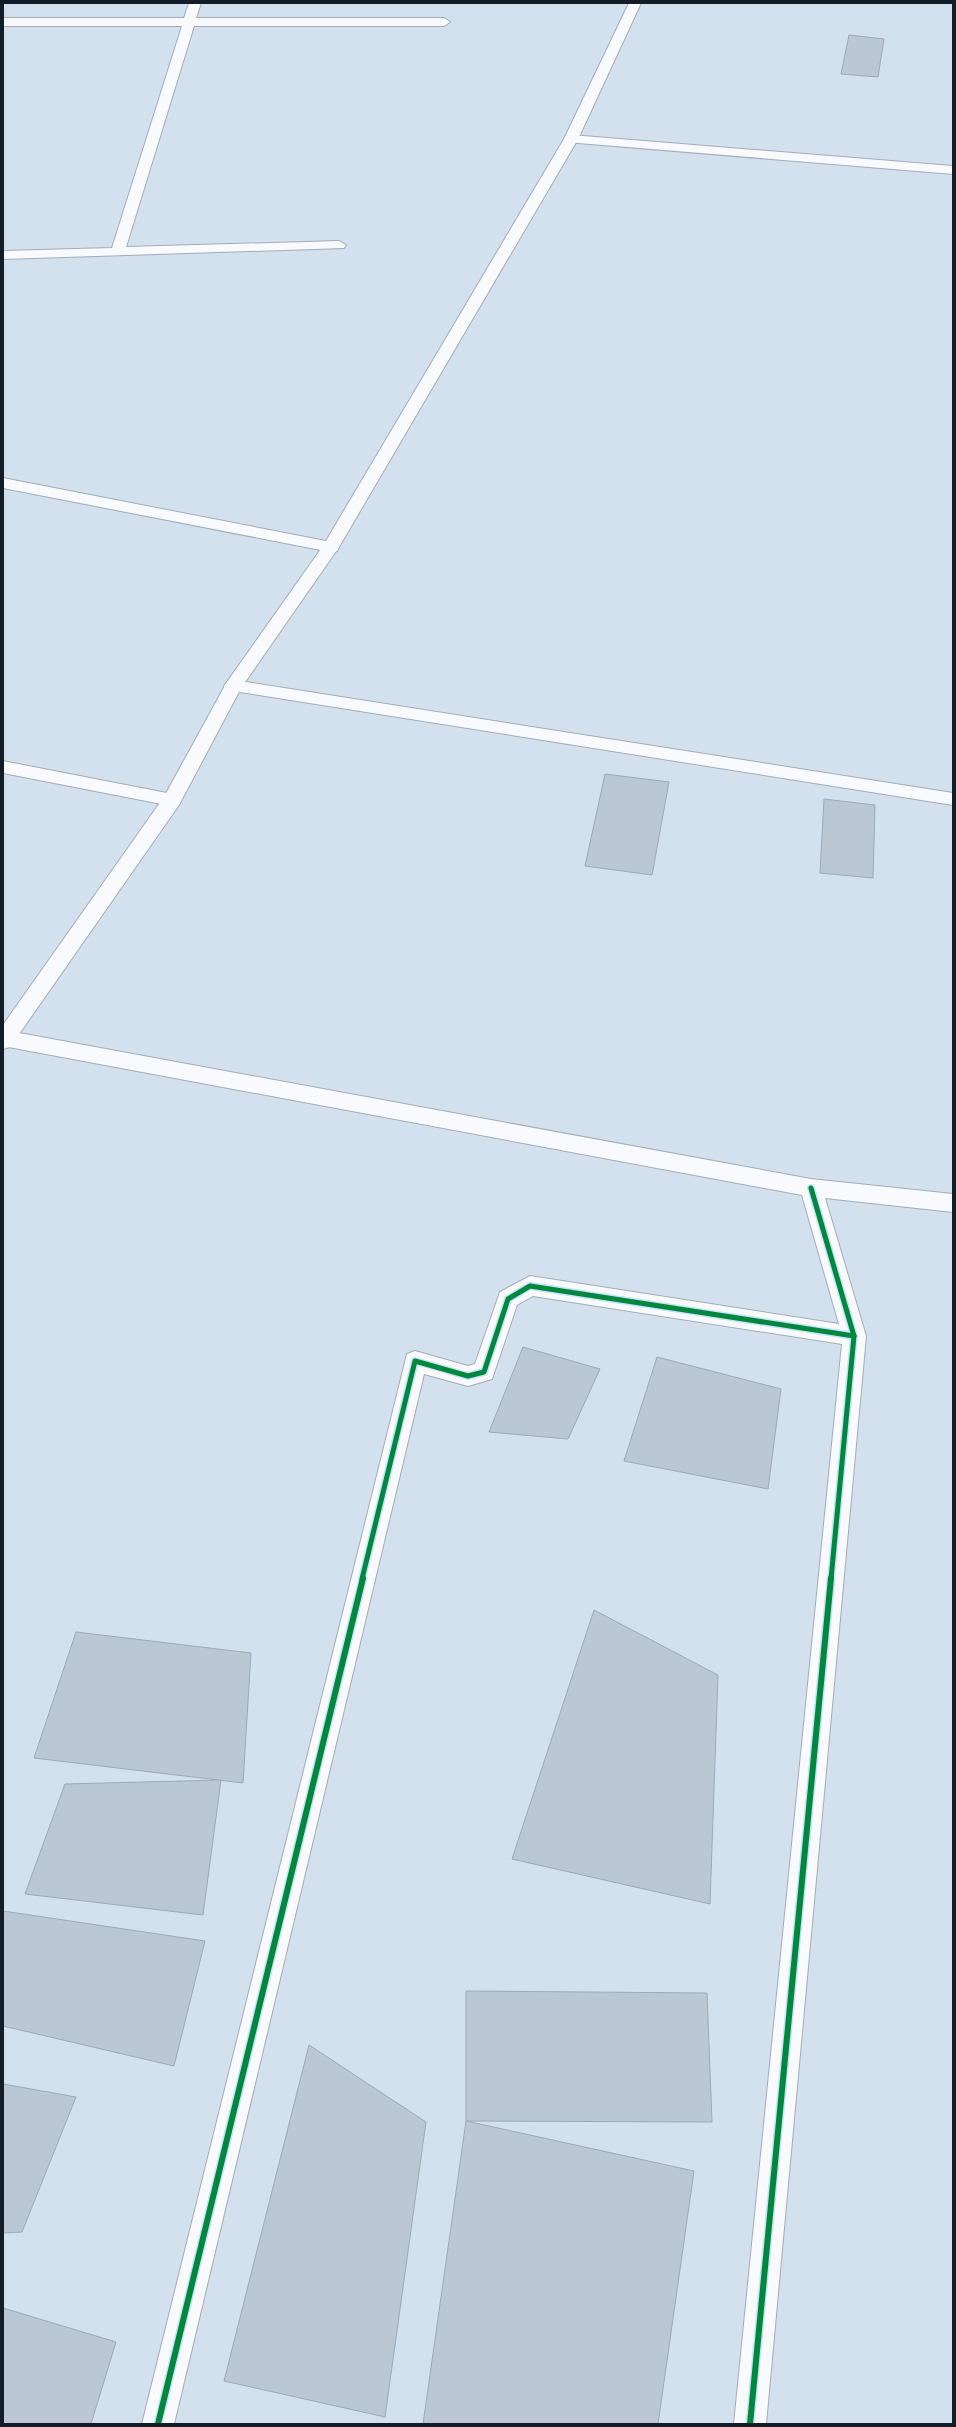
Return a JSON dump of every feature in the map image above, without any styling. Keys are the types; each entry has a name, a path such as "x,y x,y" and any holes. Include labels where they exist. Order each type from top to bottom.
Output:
{"street":[{"path":"118,252 195,3"},
{"path":"635,3 571,139 331,547 233,686 172,800 4,1039 811,1188 953,1203"},
{"path":"3,22 444,22"},
{"path":"571,139 953,170"},
{"path":"3,255 339,245"},
{"path":"3,483 331,547"},
{"path":"233,686 953,799"},
{"path":"3,767 172,800"},
{"path":"750,2424 854,1336 811,1188"},
{"path":"158,2424 415,1362 468,1376 484,1372 508,1299 530,1286 854,1336"}],"building":[{"path":"849,35 884,39 878,77 841,74"},
{"path":"605,774 669,782 652,875 585,866"},
{"path":"824,799 875,805 873,878 820,873"},
{"path":"523,1347 600,1369 568,1439 489,1432"},
{"path":"657,1357 781,1389 768,1489 624,1461"},
{"path":"594,1610 718,1675 710,1904 512,1859"},
{"path":"76,1632 251,1653 243,1783 34,1758"},
{"path":"221,1780 203,1915 25,1894 65,1784"},
{"path":"3,1911 205,1941 174,2066 3,2026"},
{"path":"466,1991 707,1993 712,2122 466,2121"},
{"path":"309,2045 426,2122 385,2417 224,2381"},
{"path":"3,2084 76,2097 22,2232 3,2233"},
{"path":"466,2121 694,2171 658,2424 423,2424"},
{"path":"3,2308 116,2342 91,2424 3,2424"}],"cycle path":[{"path":"750,2424 854,1336 811,1188"},
{"path":"158,2424 415,1361 468,1376 484,1372 508,1299 530,1286 854,1336"}]}
